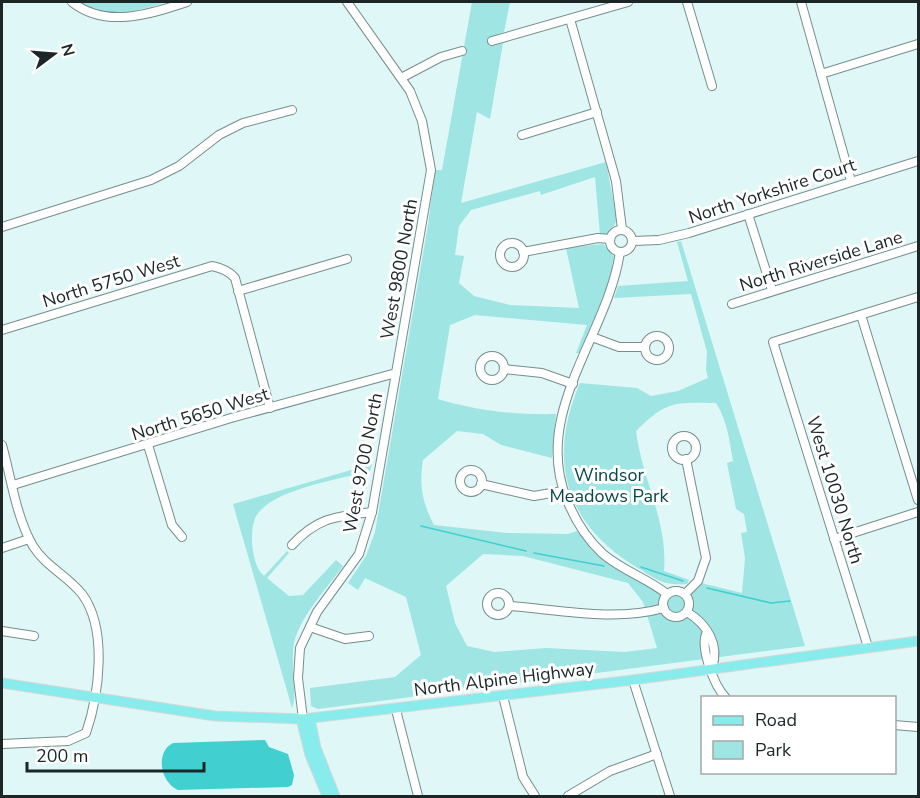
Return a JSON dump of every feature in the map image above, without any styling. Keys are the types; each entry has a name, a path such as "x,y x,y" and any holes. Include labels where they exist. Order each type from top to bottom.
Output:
{"main road":[{"name":"North Alpine Highway","path":"2,683 215,716 304,719 396,710 633,680 918,641"},
{"path":"304,719 310,755 327,796"},
{"path":"304,719 335,796"}],"street":[{"path":"74,3 108,17 126,18 187,2"},
{"path":"347,2 403,77 441,57 462,51"},
{"path":"492,41 628,2"},
{"path":"687,2 712,86"},
{"path":"801,2 851,181"},
{"path":"570,19 613,166 619,194 622,229"},
{"path":"821,74 918,44"},
{"name":"West 9800 North","path":"396,373 431,170 422,121 403,77"},
{"path":"2,227 151,180 178,166 219,135 243,123 292,110"},
{"path":"522,135 597,112"},
{"name":"North Yorkshire Court","path":"633,241 677,236 918,161"},
{"path":"748,214 772,290"},
{"path":"622,229 630,234 633,241 629,249 620,252 612,248 610,239 615,231 622,229"},
{"path":"523,252 598,238 610,239"},
{"name":"North Riverside Lane","path":"732,304 918,246"},
{"path":"620,252 611,294 563,409 557,453 563,491 580,526 602,553 667,594"},
{"path":"270,408 238,291 347,259"},
{"name":"North 5750 West","path":"2,330 212,266 230,272 238,291"},
{"path":"918,297 861,315 918,500"},
{"name":"West 10030 North","path":"861,315 773,342 868,647"},
{"path":"592,337 619,347 645,347"},
{"path":"504,369 542,373 573,384"},
{"name":"North 5650 West","path":"13,485 396,373"},
{"name":"West 9700 North","path":"304,719 298,662 300,648 310,627 359,554 372,512 396,373"},
{"path":"2,445 29,539 48,565 83,595 99,648 90,698 89,725 81,737 68,741 2,744"},
{"path":"148,445 172,525 182,537"},
{"path":"685,594 698,581 706,558 686,459"},
{"path":"482,484 534,496 563,491"},
{"path":"292,545 308,527 338,516 372,512"},
{"path":"834,539 918,513"},
{"path":"2,548 29,539"},
{"path":"667,594 676,590 685,594 690,603 687,612"},
{"path":"664,608 667,594"},
{"path":"510,606 617,615 646,613 664,608"},
{"path":"664,608 674,617 687,612"},
{"path":"687,612 699,620 712,638 716,655 712,668 717,686 724,696"},
{"path":"310,627 345,639 369,636"},
{"path":"2,631 34,636"},
{"path":"633,680 670,796"},
{"path":"503,696 523,777 535,796"},
{"path":"396,710 418,796"},
{"path":"896,725 918,727"},
{"path":"568,796 610,771 657,754"}],"green space":[{"path":"81,2 166,2 134,11 112,13 91,8"},
{"name":"Windsor Meadows Park","path":"472,2 510,2 504,32 492,36 493,46 503,43 490,119 477,112 461,203 606,162 617,220 610,233 600,235 595,177 541,195 540,191 471,210 459,226 455,255 464,256 459,283 474,296 510,305 579,308 566,248 603,244 614,256 609,283 580,353 576,353 587,325 475,315 450,325 438,399 468,407 497,411 556,414 552,458 501,445 483,434 457,431 423,460 422,494 434,525 507,533 568,534 577,531 609,564 658,592 696,590 701,583 742,593 745,558 741,533 747,532 744,514 736,509 727,463 733,461 729,438 726,424 716,403 672,405 655,414 636,431 662,535 664,571 689,580 687,584 671,584 658,580 609,548 577,508 568,485 564,462 565,436 570,410 580,383 637,388 651,396 678,391 708,378 707,352 691,294 614,298 618,286 688,281 677,242 681,241 805,646 318,709 311,706 310,688 395,677 421,655 406,597 365,578 358,590 348,583 366,556 375,532 428,225 435,170 442,170","holes":["483,554 523,556 628,583 643,602 657,648 625,652 546,648 494,652 467,646 455,623 446,586"]},
{"path":"372,464 370,471 312,485 282,496 260,511 254,521 252,542 254,556 258,569 264,576 287,551 289,553 267,578 289,596 303,595 336,560 343,566 310,610 295,639 292,708 233,504"}],"shaded area":[{"path":"265,740 269,747 288,754 294,775 292,785 288,787 178,790 167,781 164,774 162,760 164,753 173,743"}],"waterway":[{"path":"421,526 526,551"},
{"path":"534,553 604,566"},
{"path":"641,567 683,581"},
{"path":"707,588 771,603 790,601"}]}
